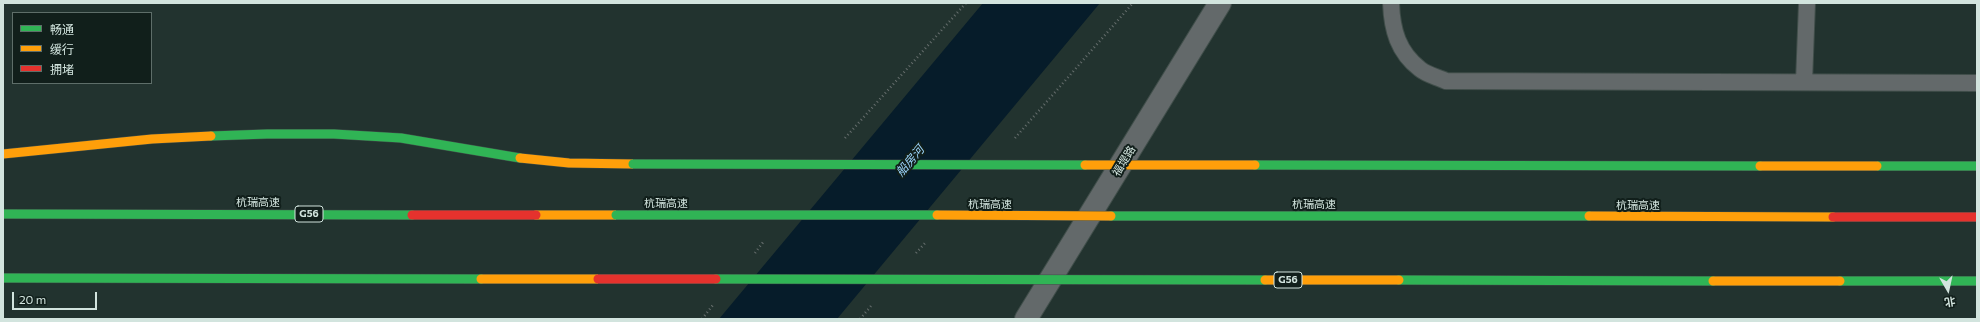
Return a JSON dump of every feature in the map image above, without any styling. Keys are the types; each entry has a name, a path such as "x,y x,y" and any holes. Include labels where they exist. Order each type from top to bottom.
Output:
{"main road":[{"path":"3,154 152,139 267,134 349,135 400,138 446,144 531,160 588,164 1977,166"},
{"name":"杭瑞高速","path":"3,214 1977,218"},
{"name":"G56","path":"3,278 1977,281"}],"street":[{"name":"福堤路","path":"1026,319 1220,3"}],"lane":[{"path":"1391,3 1392,18 1398,45 1421,70 1446,81 1977,83"},
{"path":"1804,82 1807,3"}],"water":[{"name":"船房河","path":"983,3 1100,3 837,319 719,319"}],"traffic: fast":[{"path":"211,136 267,134"},
{"path":"267,134 334,134 401,138 520,158"},
{"path":"633,164 1085,165"},
{"path":"1255,165 1760,166"},
{"path":"1877,166 1977,166"},
{"path":"3,214 412,215"},
{"path":"616,215 937,215"},
{"path":"1111,216 1589,216"},
{"path":"3,278 481,279"},
{"path":"716,279 1265,280"},
{"path":"1399,280 1713,281"},
{"path":"1840,281 1977,281"}],"traffic: slow":[{"path":"3,154 152,139 211,136"},
{"path":"520,158 569,163 633,164"},
{"path":"1085,165 1255,165"},
{"path":"1760,166 1877,166"},
{"path":"536,215 616,215"},
{"path":"937,215 1111,216"},
{"path":"1589,216 1833,217"},
{"path":"481,279 598,279"},
{"path":"1265,280 1399,280"},
{"path":"1713,281 1840,281"}],"traffic: jam":[{"path":"412,215 536,215"},
{"path":"1833,217 1977,217"},
{"path":"598,279 716,279"}]}
